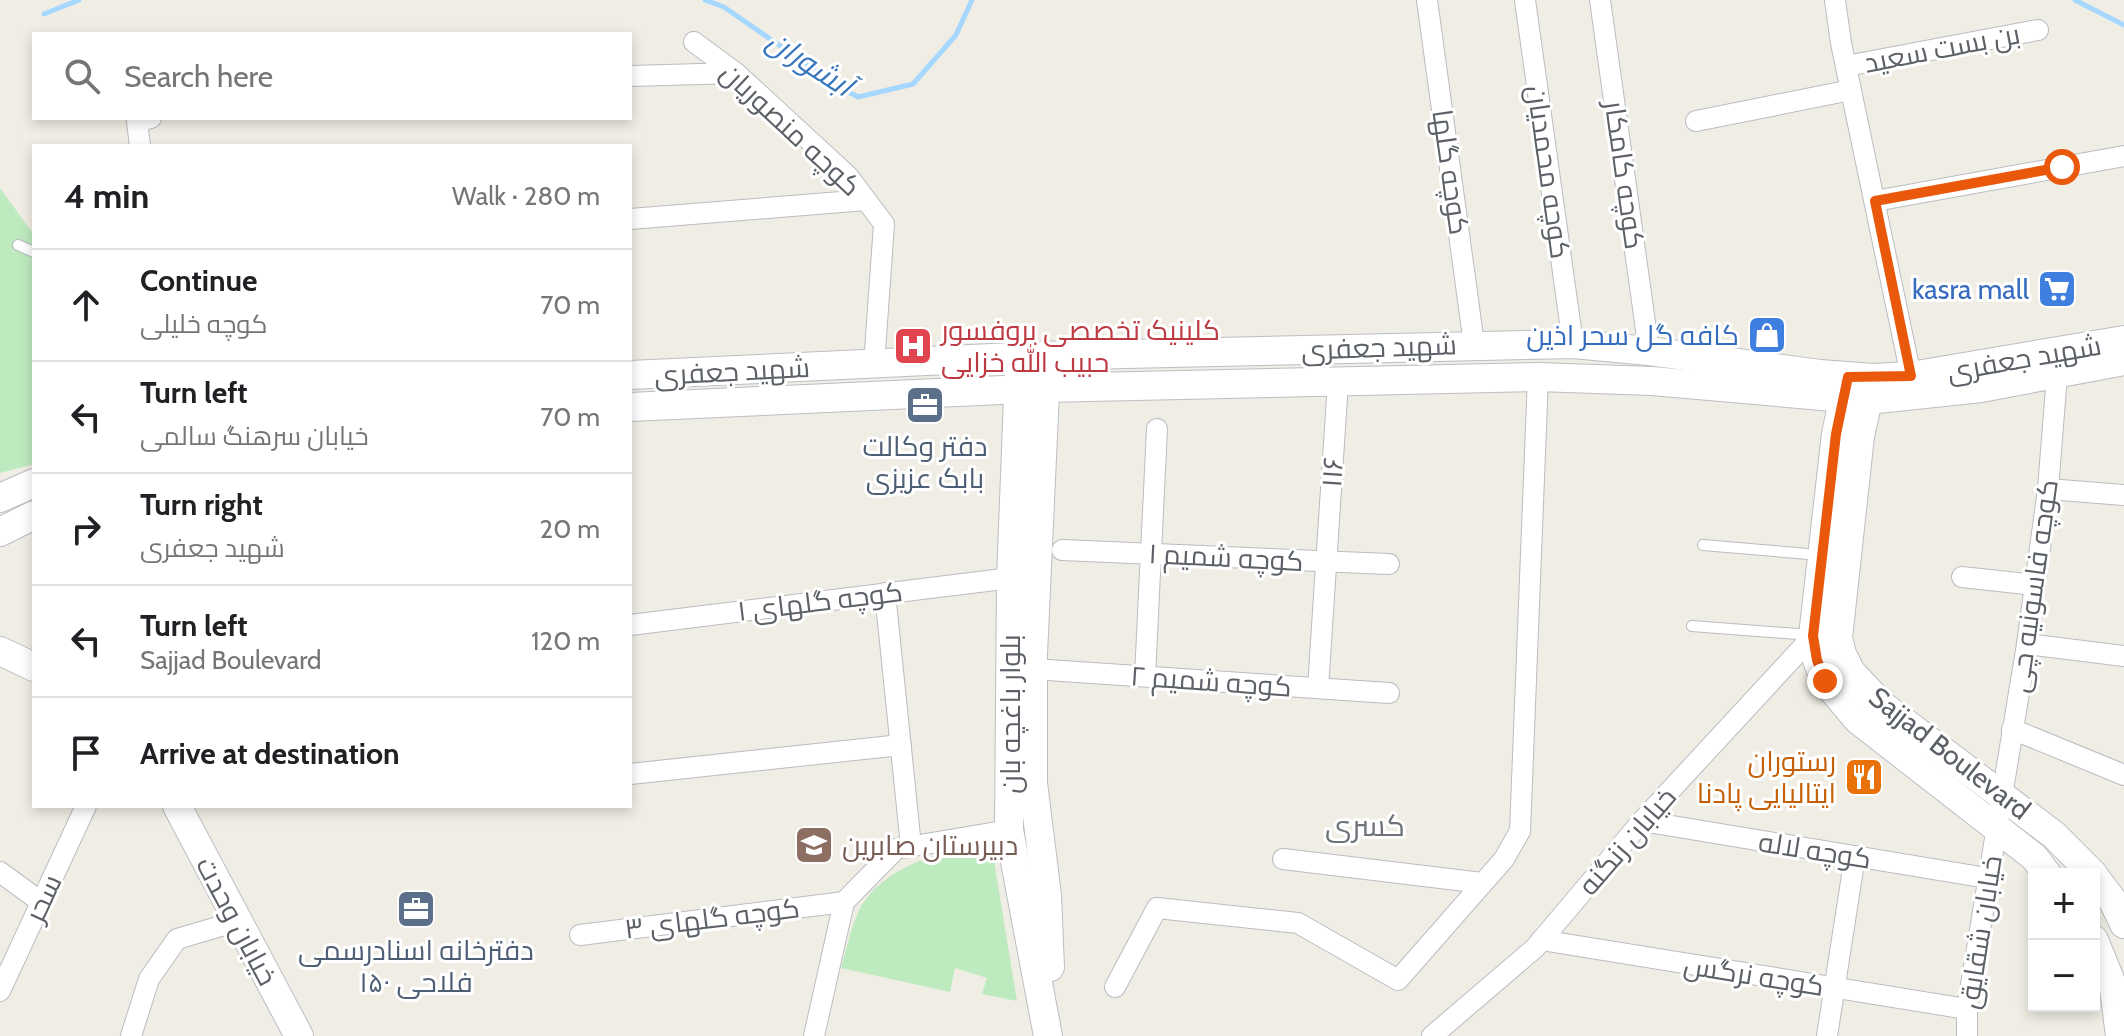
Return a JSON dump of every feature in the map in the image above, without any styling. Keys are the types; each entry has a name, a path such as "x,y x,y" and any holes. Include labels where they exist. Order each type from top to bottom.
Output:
{"main road":[{"name":"شهید جعفری","path":"1913,386 2124,340"},
{"name":"شهید جعفری","path":"632,375 1033,356 1573,344 1649,351 1858,388"},
{"path":"1032,401 1033,356"},
{"name":"شهید جعفری","path":"632,407 1032,401 1338,382 1538,377 1858,388 2057,375 2124,361"},
{"name":"Sajjad Boulevard","path":"1858,388 1836,434 1822,556 1825,637 1842,654 1851,672 1883,706 2054,835 2086,868"},
{"name":"Sajjad Boulevard","path":"1858,388 1860,436 1825,637 1817,660 1825,681 1858,720 2034,857 2042,868"},
{"name":"بلوار باغچه بان","path":"1032,401 1011,578 1009,830 1050,1036"},
{"name":"بلوار باغچه بان","path":"1032,401 1033,783 1047,895 1050,1036"},
{"path":"0,532 32,516"},
{"path":"0,651 32,666"},
{"name":"خیابان وحدت","path":"178,808 299,1036"},
{"name":"Sajjad Boulevard","path":"2100,884 2113,901 2124,924"},
{"path":"2100,955 2114,989 2120,1036"}],"street":[{"name":"کوچه گلها","path":"1427,0 1474,344"},
{"name":"کوچه محمدیان","path":"1525,0 1573,344"},
{"name":"کوچه کامکار","path":"1600,0 1649,351"},
{"path":"1835,0 1913,386"},
{"name":"بن بست سعید","path":"1846,66 2038,30"},
{"name":"کوچه منصوریان","path":"694,42 736,73 848,176 884,224 874,365"},
{"path":"632,76 736,73"},
{"path":"1696,121 1851,90"},
{"path":"140,144 144,120"},
{"path":"1875,201 2124,156"},
{"path":"632,219 866,200"},
{"name":"کوچه فاسونیه چی","path":"1997,828 2048,489 2057,375"},
{"path":"1115,987 1157,908 1298,923 1398,980 1504,859 1520,831 1538,377"},
{"name":"۱۱۶","path":"1318,688 1338,382"},
{"path":"1145,676 1157,429"},
{"path":"2048,489 2124,495"},
{"name":"کوچه شمیم ۱","path":"1062,550 1389,564"},
{"path":"1962,577 2035,585"},
{"name":"کوچه گلهای ۱","path":"632,625 1011,578"},
{"path":"885,593 911,846"},
{"name":"خیابان زنگنه","path":"1432,1036 1541,940 1642,821 1825,637"},
{"path":"2027,644 2124,656"},
{"name":"کوچه شمیم ۲","path":"1033,669 1389,693"},
{"path":"2012,729 2124,775"},
{"path":"632,774 901,745"},
{"name":"سحر","path":"0,991 85,808"},
{"name":"کوچه لاله","path":"1642,821 1987,878"},
{"name":"خیابان شقایق","path":"1967,1036 1967,1009 1997,828"},
{"path":"814,1036 844,902 896,849 1009,830"},
{"path":"1827,1036 1855,856"},
{"path":"1283,859 1482,883"},
{"path":"0,872 41,902"},
{"name":"کوچه گلهای ۳","path":"580,935 844,902"},
{"path":"131,1036 149,979 177,939 238,921"},
{"name":"کوچه نرگس","path":"1541,940 1967,1009"}],"lane":[{"path":"18,245 32,251"},
{"path":"1703,545 1822,556"},
{"path":"1692,626 1825,637"}],"green space":[{"path":"0,188 32,232 32,465 0,473"},
{"path":"991,843 1017,1001 982,994 987,978 955,968 950,992 841,968 855,920 864,902 878,886 893,874 931,857"}],"waterway":[{"name":"آبشوران","path":"44,14 79,0"},
{"name":"آبشوران","path":"705,0 724,7 858,97 913,84 956,35 972,0"},
{"name":"آبشوران","path":"2075,0 2124,25"}],"place":[{"name":"kasra mall","path":"2057,289"},
{"name":"کافه گل سحر اذین","path":"1767,335"},
{"name":"کلینیک تخصصی پروفسور حبیب الله خزایی","path":"913,346"},
{"name":"دفتر وکالت بابک عزیزی","path":"925,405"},
{"name":"رستوران ایتالیایی پادنا","path":"1864,777"},
{"name":"دبیرستان صابرین","path":"814,845"},
{"name":"دفترخانه اسنادرسمی ۱۵۰ فلاحی","path":"416,909"}],"district":[{"name":"کسری","path":"1365,825"}],"route":[{"path":"1825,681 1813,636 1836,434 1848,377 1911,376 1875,201 2062,167"}]}
